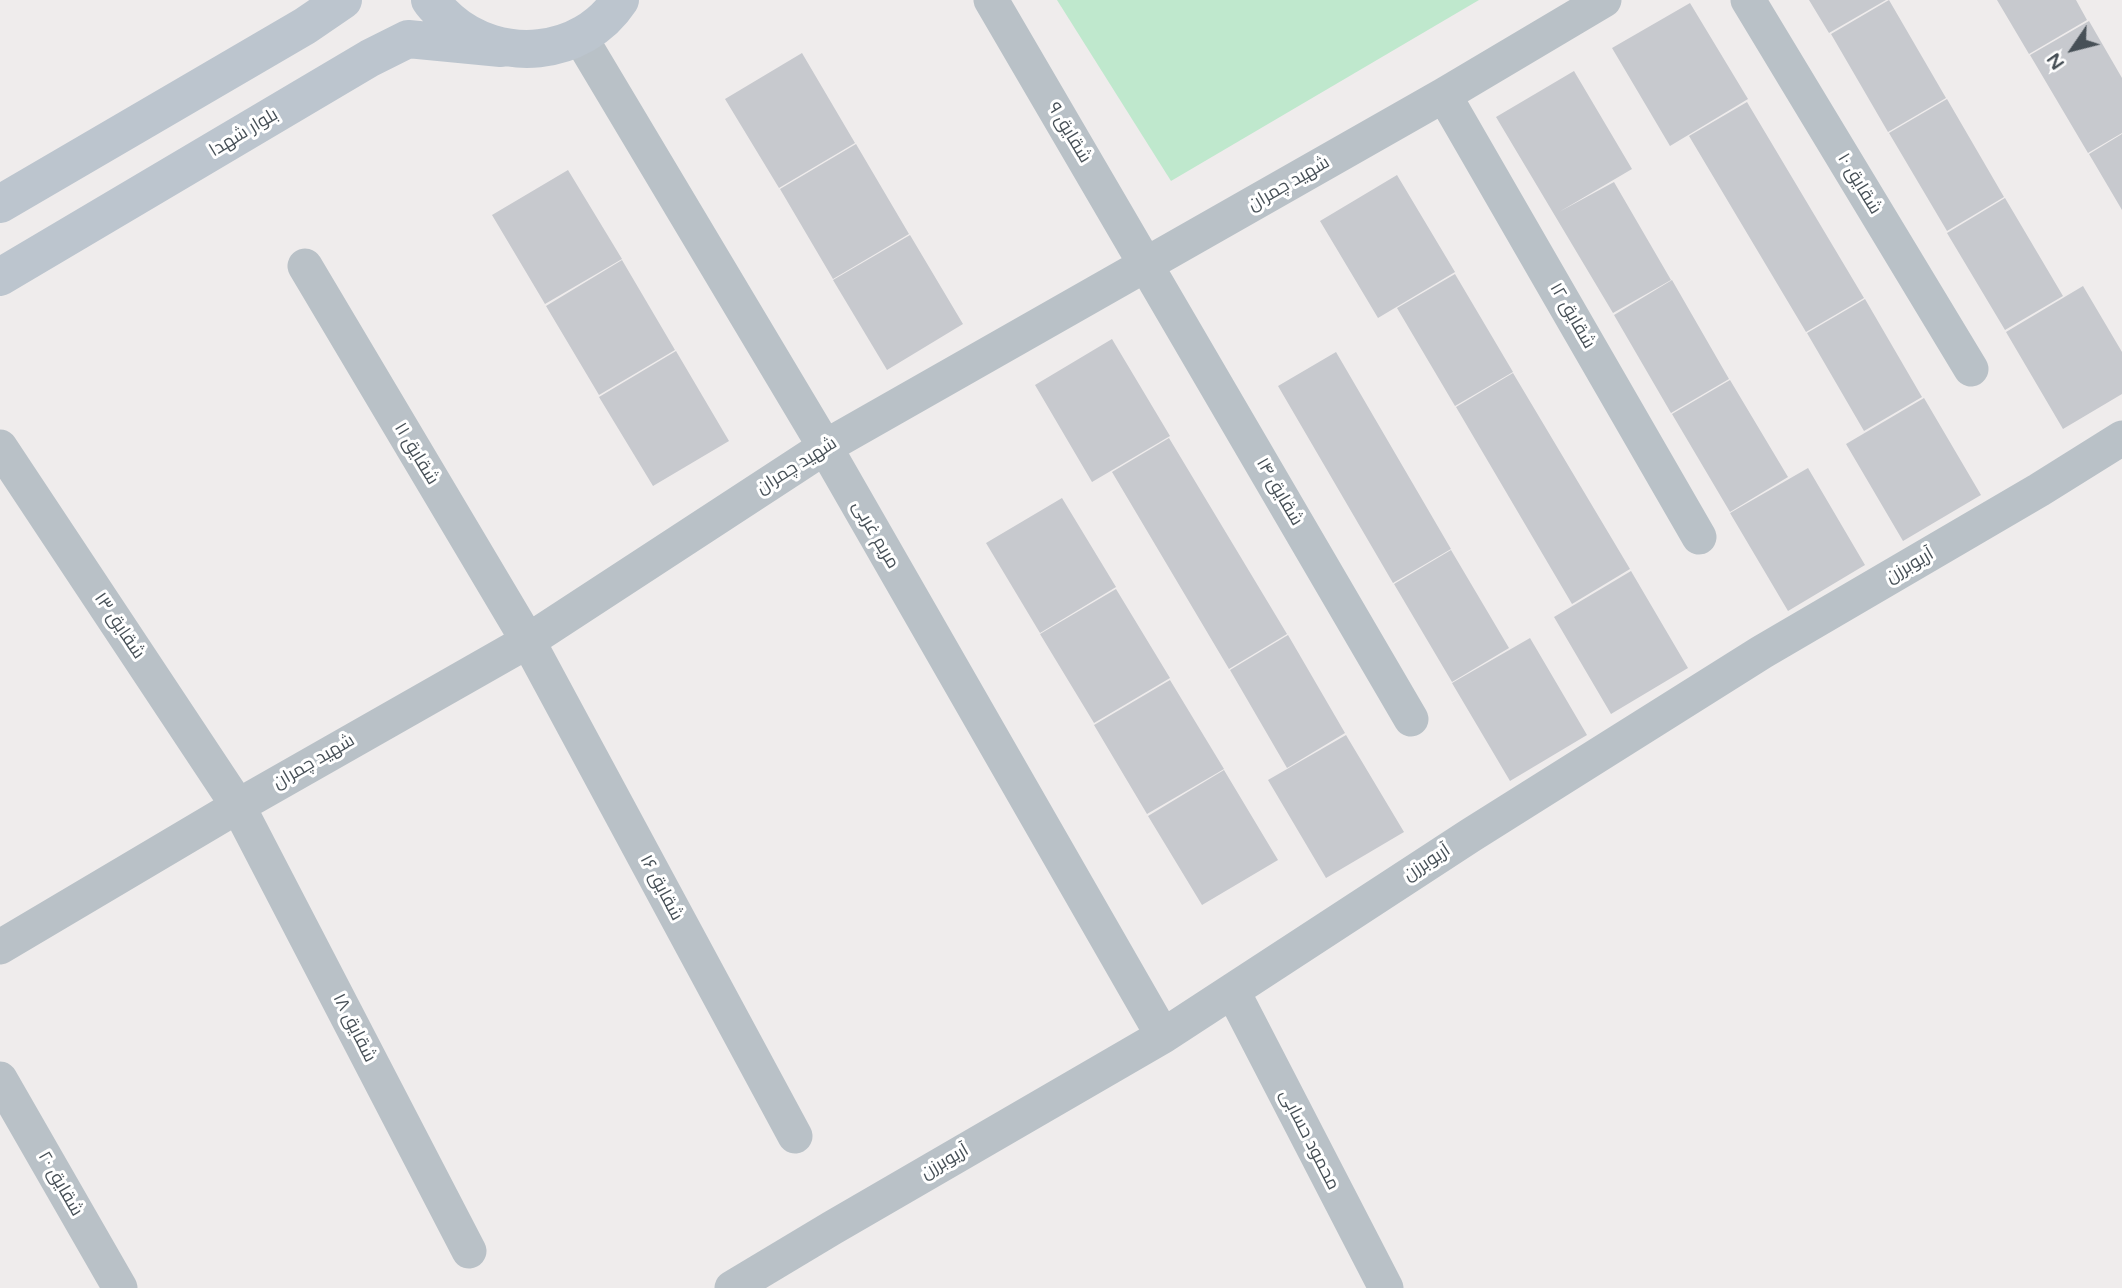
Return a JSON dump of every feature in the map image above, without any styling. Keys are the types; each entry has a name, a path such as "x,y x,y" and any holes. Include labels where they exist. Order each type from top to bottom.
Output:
{"street":[{"path":"0,204 305,26 343,0"},
{"path":"430,0 464,33 501,48"},
{"name":"بلوار شهدا","path":"0,277 370,58 408,39 542,49 580,37 612,13 620,0"},
{"name":"شقایق ۹","path":"991,0 1148,265"},
{"name":"شهید چمران","path":"0,947 239,806 528,641 824,447 1148,265 1604,0"},
{"name":"شقایق ۱۰","path":"1748,0 1971,369"},
{"name":"مریم غربی","path":"580,37 824,447 1163,1036"},
{"name":"شقایق ۱۲","path":"1444,95 1699,537"},
{"name":"شقایق ۱۴","path":"1148,265 1411,719"},
{"name":"شقایق ۱۱","path":"305,266 528,641"},
{"name":"آریوبرزن","path":"732,1288 1163,1036 1471,835 1739,667 2122,438"},
{"name":"شقایق ۱۳","path":"0,447 239,806"},
{"name":"شقایق ۱۶","path":"528,641 795,1136"},
{"name":"شقایق ۱۸","path":"239,806 469,1251"},
{"name":"محمود حسابی","path":"1233,992 1386,1288"},
{"name":"شقایق ۲۰","path":"0,1079 120,1288"}],"green space":[{"path":"1057,0 1479,0 1171,181"}],"building":[{"path":"1809,0 1886,0 1829,33"},
{"path":"1889,0 1946,98 1888,132 1831,34"},
{"path":"1997,0 2076,0 2087,20 2029,54"},
{"path":"1690,3 1748,99 1670,146 1612,48"},
{"path":"2089,21 2122,78 2122,133 2088,153 2030,55"},
{"path":"802,53 855,143 779,188 725,99"},
{"path":"1574,71 1632,169 1559,212 1614,182 1671,280 1613,313 1496,117"},
{"path":"1947,99 2004,197 1947,231 1889,133"},
{"path":"1747,102 1864,298 1806,332 1689,136"},
{"path":"2122,134 2122,210 2089,154"},
{"path":"856,144 909,234 833,279 780,189"},
{"path":"568,170 622,259 545,304 492,215"},
{"path":"1397,175 1455,272 1378,318 1320,221"},
{"path":"2005,198 2063,296 2005,330 1947,233"},
{"path":"910,235 963,324 887,370 833,280"},
{"path":"622,260 675,350 599,395 546,306"},
{"path":"1455,274 1513,372 1455,406 1397,308"},
{"path":"1672,280 1729,379 1671,413 1614,315"},
{"path":"2083,286 2122,352 2122,394 2063,429 2006,332"},
{"path":"1865,299 1922,397 1864,431 1807,333"},
{"path":"1112,339 1170,436 1092,482 1035,385"},
{"path":"676,351 729,441 653,486 599,397"},
{"path":"1336,352 1451,549 1393,583 1278,386"},
{"path":"1513,373 1630,569 1572,604 1456,407"},
{"path":"1730,380 1788,477 1730,512 1672,414"},
{"path":"1924,398 1981,495 1903,541 1846,444"},
{"path":"1169,438 1287,634 1229,669 1112,472"},
{"path":"1808,468 1865,565 1788,611 1730,513"},
{"path":"1062,498 1116,587 1040,633 986,543"},
{"path":"1451,550 1509,648 1452,682 1394,584"},
{"path":"1631,571 1688,668 1611,714 1554,617"},
{"path":"1116,589 1170,678 1094,723 1040,634"},
{"path":"1288,635 1345,733 1287,768 1230,670"},
{"path":"1530,638 1587,735 1510,781 1452,683"},
{"path":"1170,680 1224,769 1147,814 1094,725"},
{"path":"1346,735 1404,832 1326,878 1268,780"},
{"path":"1224,770 1278,860 1202,905 1148,816"}]}
